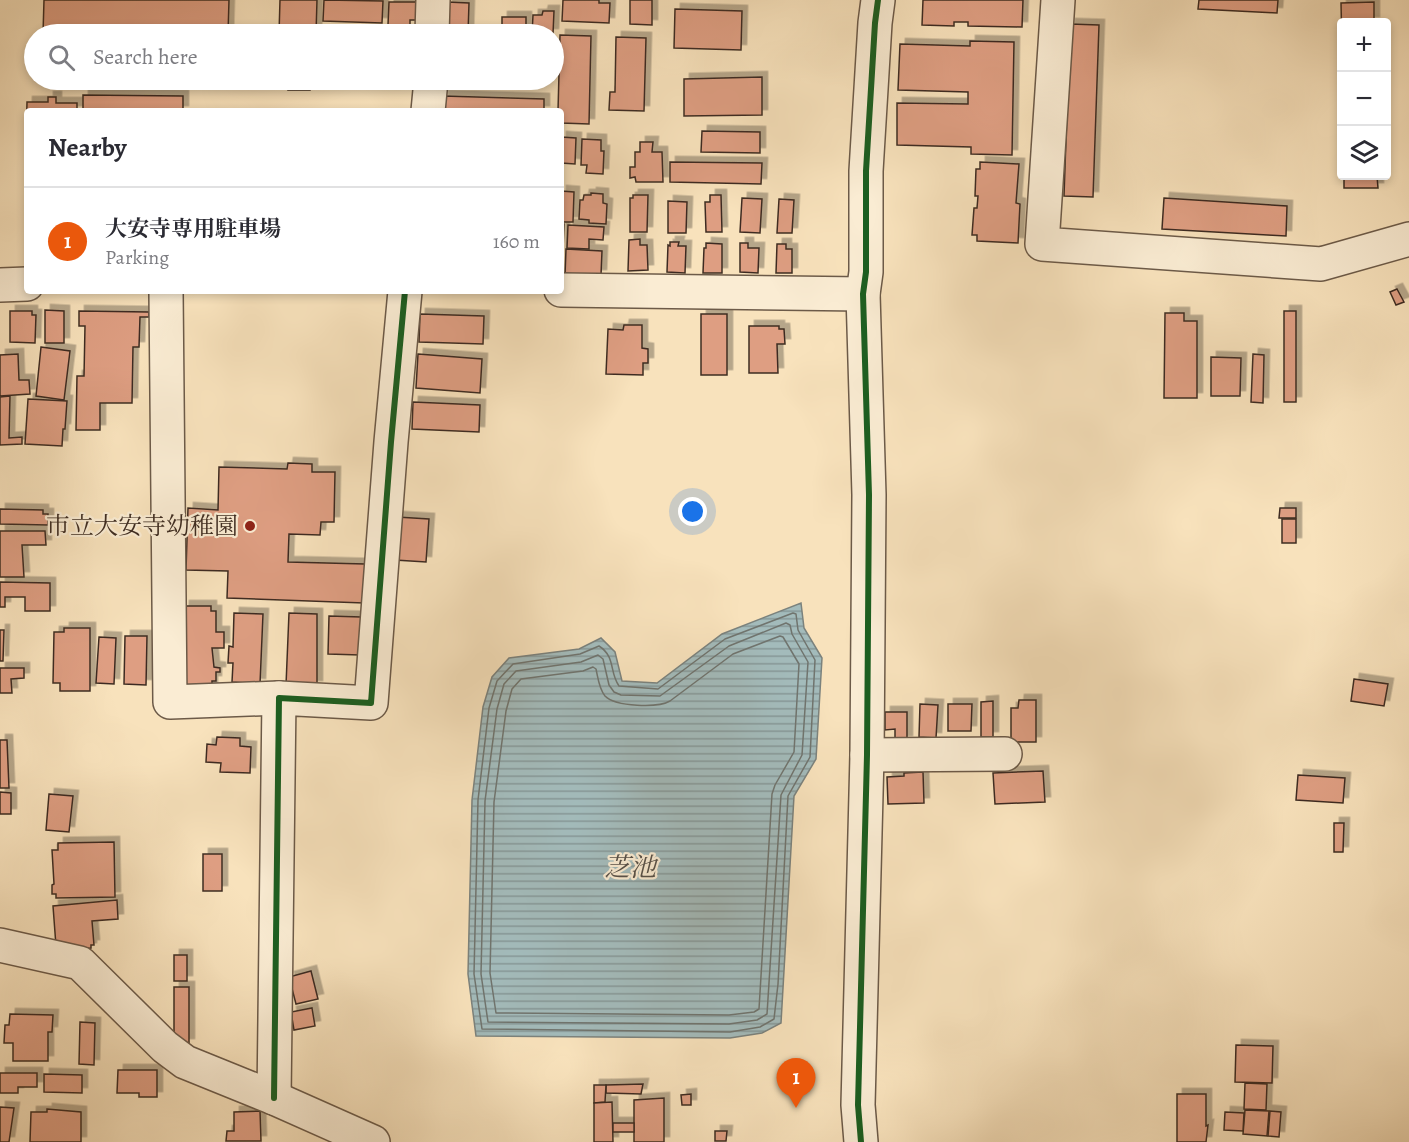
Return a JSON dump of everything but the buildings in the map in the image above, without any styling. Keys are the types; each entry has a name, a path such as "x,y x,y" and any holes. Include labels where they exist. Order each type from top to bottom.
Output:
{"street":[{"path":"432,24 433,0"},
{"path":"861,1142 858,1105 867,754 869,495 863,294 866,272 866,171 878,0"},
{"path":"1058,0 1042,244 1321,264 1409,239"},
{"path":"428,108 430,90"},
{"path":"0,285 24,284"},
{"path":"564,290 863,294"},
{"path":"166,294 170,702 279,698 371,703 390,442 405,294"},
{"path":"274,1098 279,698"},
{"path":"867,754 1005,754"},
{"path":"0,945 80,963 165,1047 185,1062 374,1142"}],"water":[{"name":"芝池","path":"801,603 804,628 822,658 816,759 794,796 781,1023 762,1033 730,1038 476,1036 468,974 472,800 483,707 492,677 509,658 579,649 601,638 615,652 622,681 657,683 722,634"}],"cycle path":[{"path":"861,1142 858,1105 867,755 869,495 863,294 866,272 866,171 878,0"},
{"path":"274,1098 279,698 371,703 405,294"}],"place":[{"name":"市立大安寺幼稚園","path":"250,526"},
{"name":"大安寺専用駐車場","path":"796,1108"}]}
